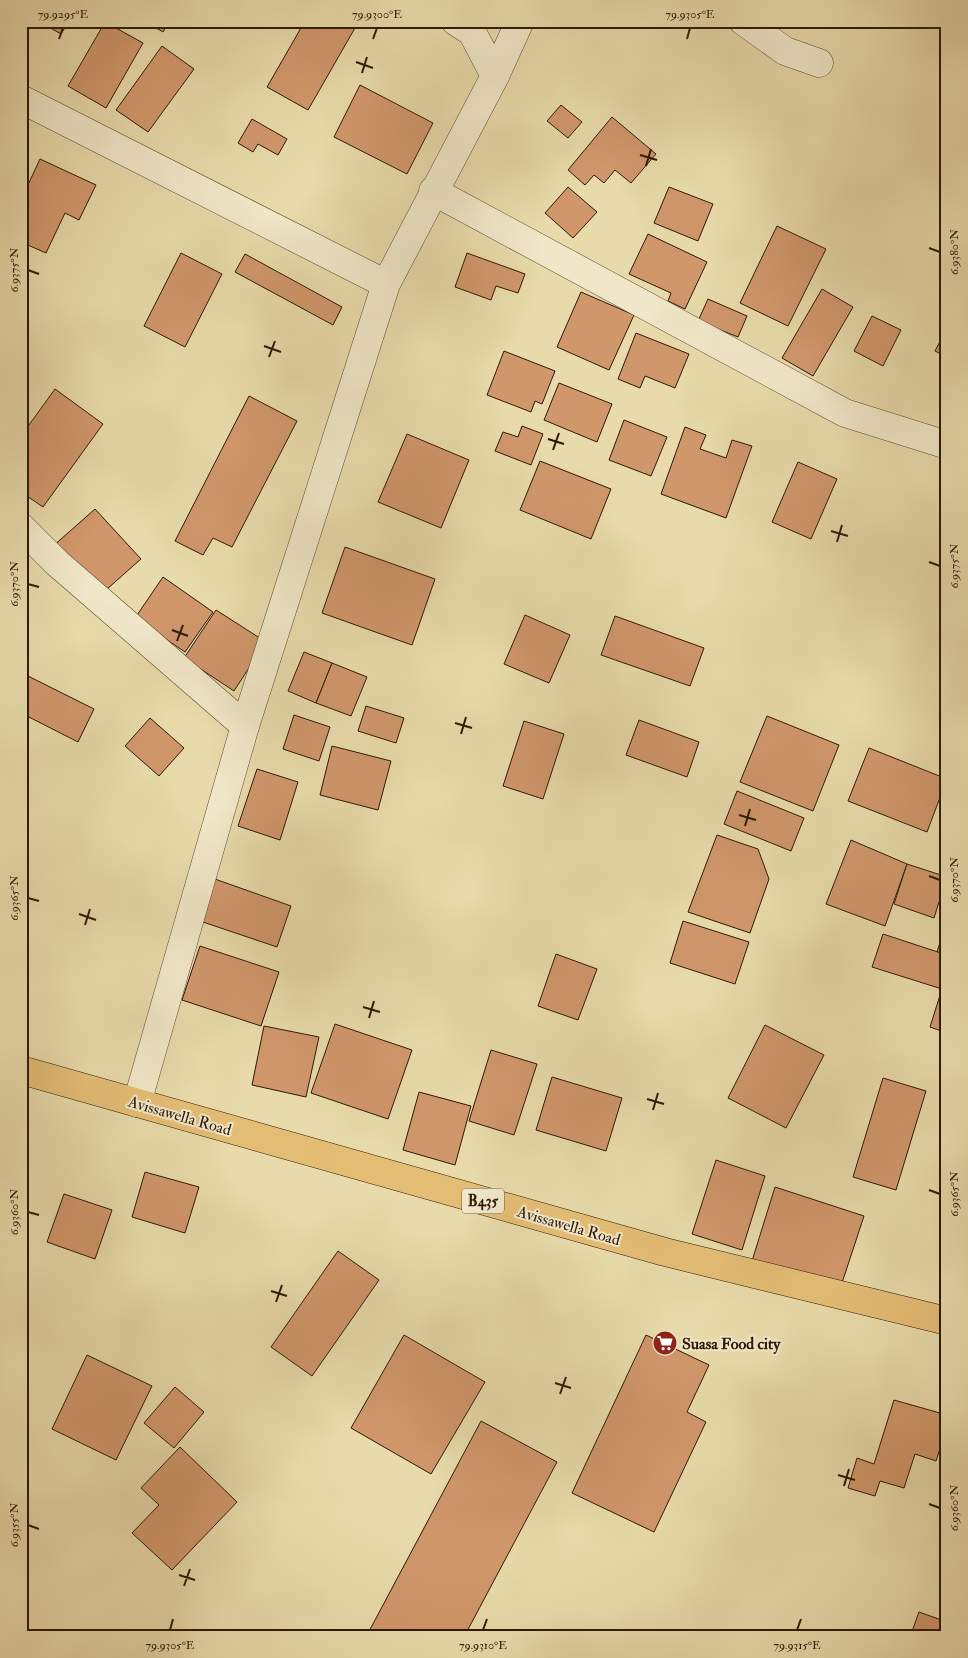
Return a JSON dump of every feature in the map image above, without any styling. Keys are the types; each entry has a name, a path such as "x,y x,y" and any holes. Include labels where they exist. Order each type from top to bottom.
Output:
{"main road":[{"name":"Avissawella Road","path":"21,1070 665,1252 947,1321"}],"street":[{"path":"455,21 472,32 495,76"},
{"path":"137,1103 245,726 386,284 433,191 495,76 520,21"},
{"path":"743,21 785,50 819,63"},
{"path":"21,99 386,284"},
{"path":"433,191 844,413 947,445"},
{"path":"21,527 56,563 245,726"}],"building":[{"path":"38,21 69,21 61,34"},
{"path":"144,21 169,21 163,32"},
{"path":"305,21 359,21 308,110 267,87"},
{"path":"105,22 143,43 106,108 68,86"},
{"path":"162,46 194,69 148,132 116,110"},
{"path":"360,85 433,123 407,174 334,137"},
{"path":"561,105 582,122 568,138 547,121"},
{"path":"612,117 656,154 631,183 615,170 604,183 594,175 585,185 568,170"},
{"path":"252,119 287,139 278,155 258,144 253,152 238,143"},
{"path":"40,159 96,185 79,220 65,213 46,253 21,242 21,200"},
{"path":"568,187 597,212 573,238 545,213"},
{"path":"669,187 713,204 698,241 654,223"},
{"path":"777,226 826,249 788,326 740,303"},
{"path":"648,234 707,262 685,309 668,301 671,293 629,274"},
{"path":"181,253 222,274 185,347 144,326"},
{"path":"467,253 525,274 518,293 496,286 491,300 455,287"},
{"path":"245,254 342,307 333,325 235,272"},
{"path":"822,289 853,307 813,376 782,358"},
{"path":"581,292 634,315 609,370 557,347"},
{"path":"708,299 747,316 738,337 698,321"},
{"path":"872,316 901,330 883,366 854,351"},
{"path":"947,328 947,357 935,351"},
{"path":"636,333 689,354 675,388 645,376 640,388 618,379"},
{"path":"504,351 555,371 542,404 535,401 531,412 487,395"},
{"path":"559,383 612,404 597,442 544,420"},
{"path":"55,389 103,424 43,507 21,492 21,436"},
{"path":"249,396 297,421 232,547 213,538 203,555 175,541"},
{"path":"624,420 667,437 651,476 609,460"},
{"path":"522,426 543,434 531,465 495,451 503,432 518,437"},
{"path":"685,427 706,435 700,449 726,458 732,440 752,446 726,518 661,494"},
{"path":"407,434 469,460 441,528 378,502"},
{"path":"540,461 611,489 591,539 520,510"},
{"path":"798,462 837,479 811,539 772,522"},
{"path":"95,509 141,559 98,597 52,547"},
{"path":"345,547 435,579 412,645 322,613"},
{"path":"163,577 213,612 185,652 135,618"},
{"path":"21,599 26,601 21,614"},
{"path":"216,610 266,642 234,691 184,658"},
{"path":"525,615 570,635 549,683 504,664"},
{"path":"615,616 704,648 690,686 601,655"},
{"path":"304,652 332,663 316,703 288,691"},
{"path":"332,663 367,677 351,716 316,703"},
{"path":"26,675 94,709 78,742 21,713 21,684"},
{"path":"366,706 404,718 396,743 358,731"},
{"path":"294,715 330,727 319,761 283,749"},
{"path":"767,716 839,745 813,811 740,782"},
{"path":"150,718 184,748 159,776 125,746"},
{"path":"639,720 699,742 687,777 626,755"},
{"path":"524,721 564,734 543,799 503,786"},
{"path":"332,746 391,761 378,810 320,795"},
{"path":"869,748 947,779 927,832 848,801"},
{"path":"257,769 298,782 280,840 238,826"},
{"path":"737,791 804,818 791,851 724,824"},
{"path":"717,835 758,849 769,879 750,933 688,912"},
{"path":"851,840 907,864 885,926 826,904"},
{"path":"907,864 947,877 934,918 894,904"},
{"path":"212,878 291,906 277,947 197,920"},
{"path":"683,921 749,942 735,984 670,963"},
{"path":"947,921 947,955 937,952"},
{"path":"883,934 947,955 947,975 942,989 872,967"},
{"path":"200,946 279,972 261,1026 182,1000"},
{"path":"556,954 597,969 578,1020 538,1006"},
{"path":"942,989 947,991 947,1033 930,1027"},
{"path":"335,1024 412,1050 388,1119 311,1093"},
{"path":"765,1025 824,1055 786,1128 728,1098"},
{"path":"264,1026 319,1037 306,1097 252,1085"},
{"path":"491,1050 537,1064 514,1135 469,1121"},
{"path":"552,1077 622,1098 606,1151 536,1130"},
{"path":"883,1078 926,1091 896,1190 853,1177"},
{"path":"419,1092 471,1106 455,1165 403,1150"},
{"path":"716,1160 765,1176 742,1250 692,1234"},
{"path":"145,1172 199,1187 185,1233 132,1217"},
{"path":"775,1187 864,1216 840,1289 752,1261"},
{"path":"64,1194 112,1210 95,1259 47,1242"},
{"path":"338,1251 379,1280 312,1376 271,1347"},
{"path":"404,1335 485,1382 431,1474 351,1428"},
{"path":"646,1335 709,1365 687,1412 706,1422 654,1532 572,1493"},
{"path":"87,1355 152,1386 116,1460 52,1429"},
{"path":"175,1387 204,1412 174,1448 144,1423"},
{"path":"894,1400 947,1415 947,1427 936,1461 915,1454 904,1488 880,1481 875,1496 848,1488 857,1458 874,1464"},
{"path":"481,1421 557,1462 464,1637 366,1637"},
{"path":"180,1447 237,1502 172,1570 132,1533 159,1505 141,1488"},
{"path":"919,1612 947,1622 947,1637 910,1637"}],"place":[{"name":"Suasa Food city","path":"665,1343"}]}
